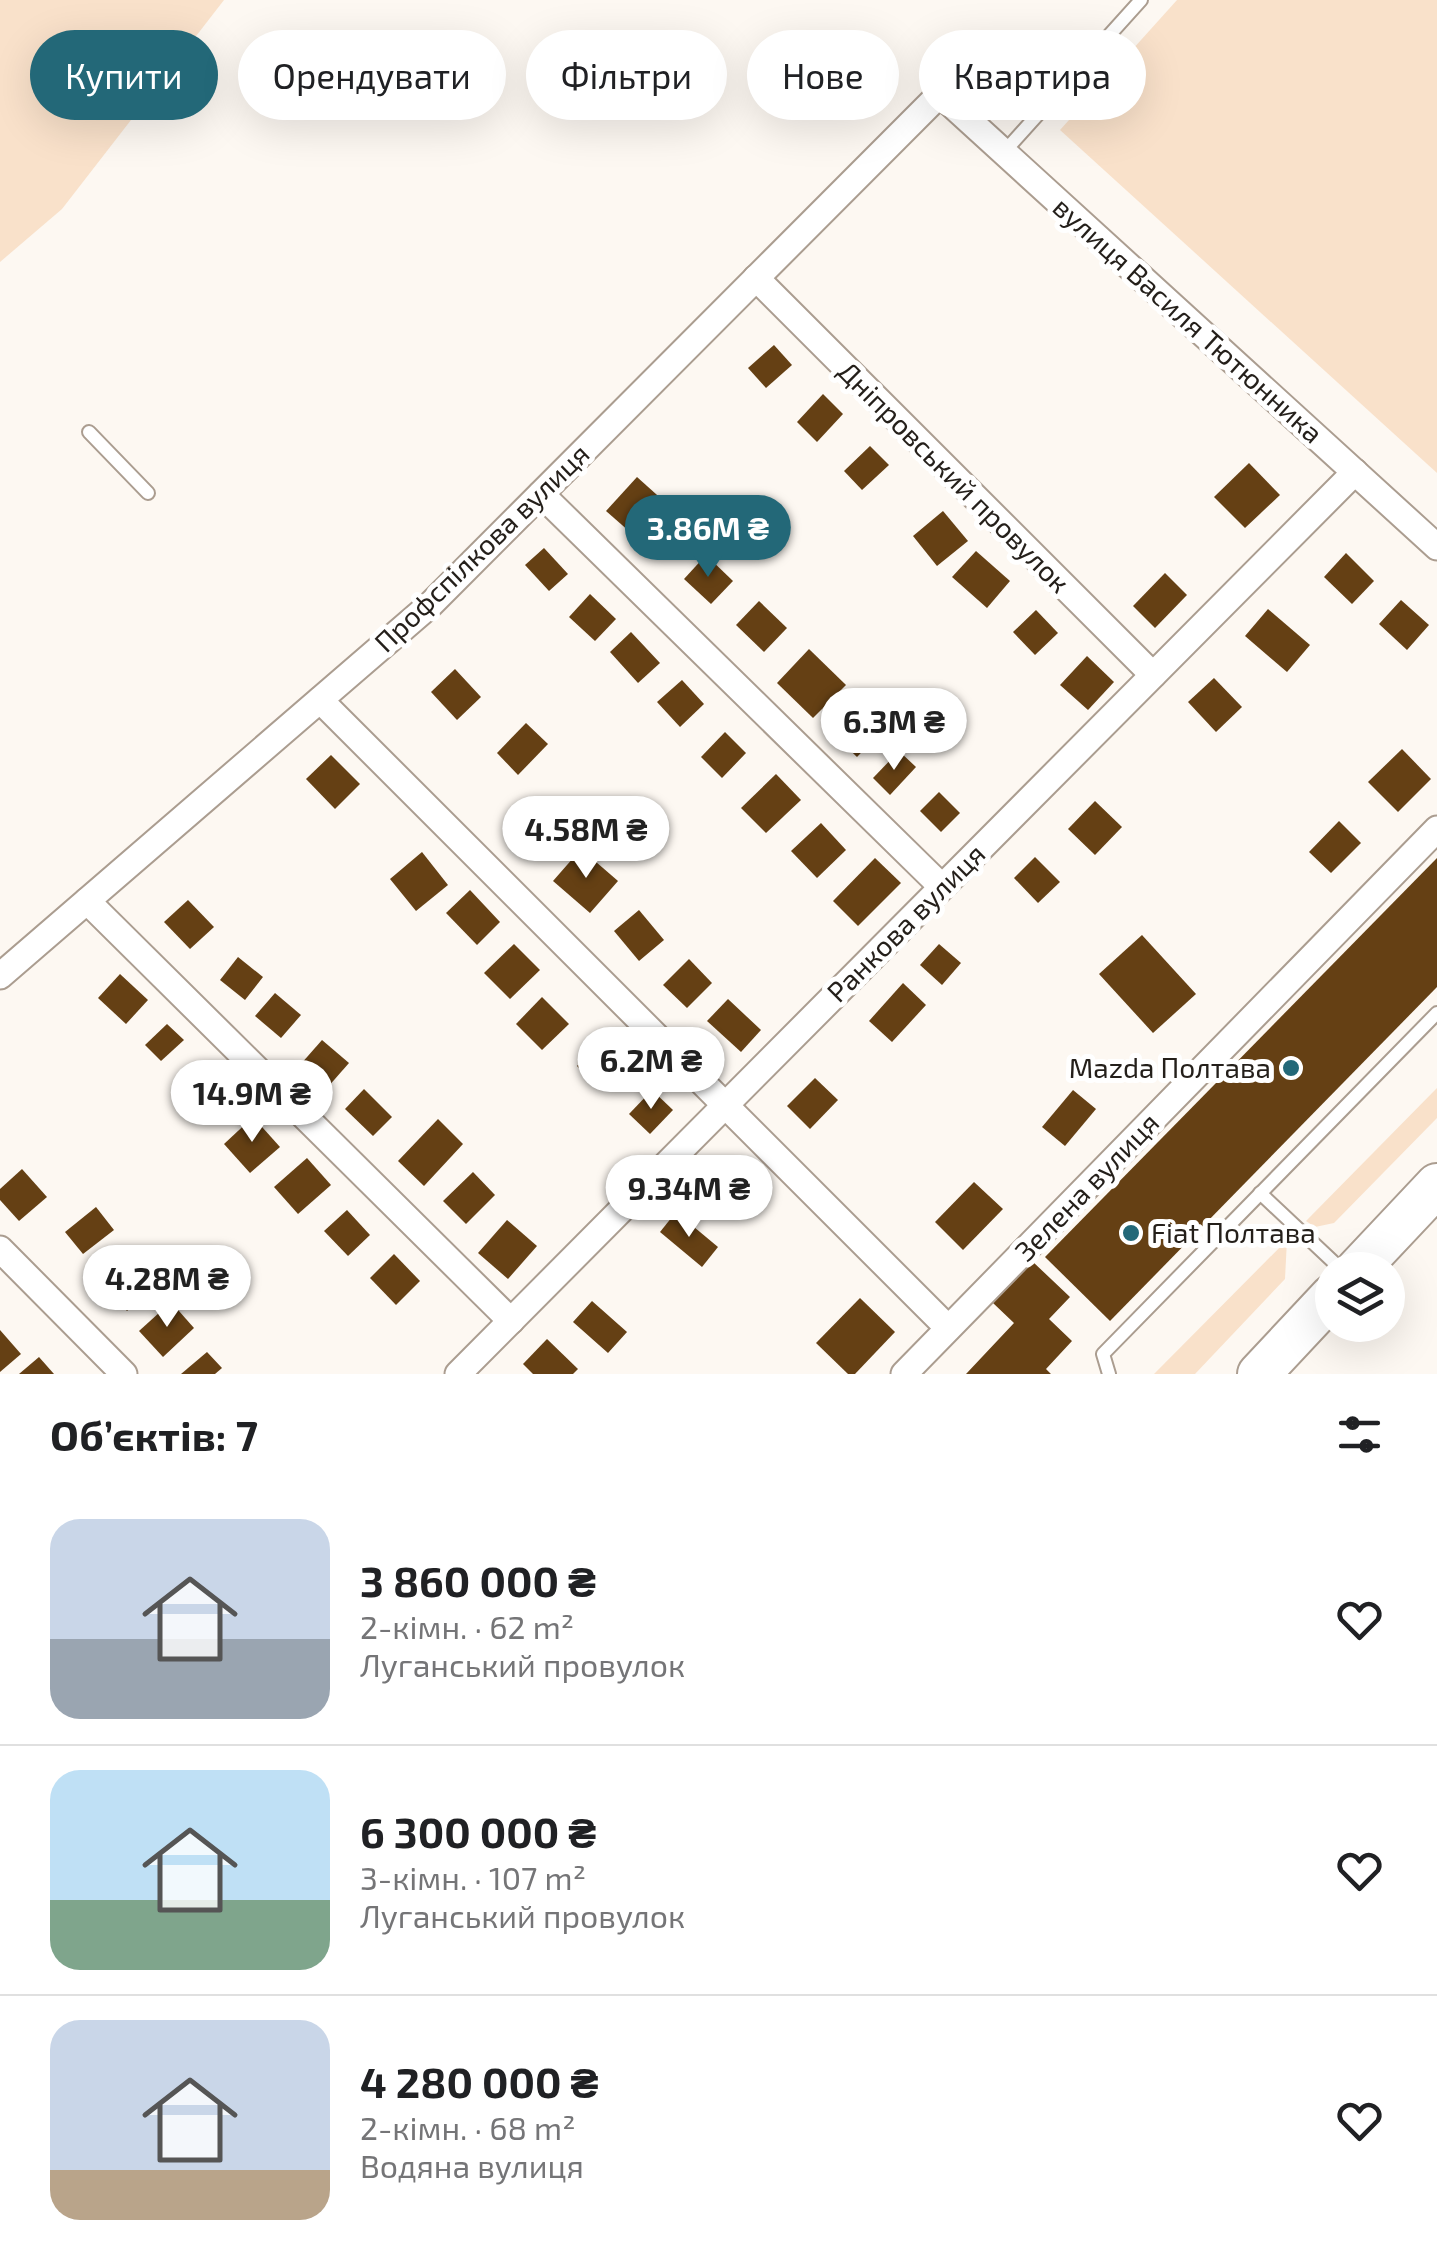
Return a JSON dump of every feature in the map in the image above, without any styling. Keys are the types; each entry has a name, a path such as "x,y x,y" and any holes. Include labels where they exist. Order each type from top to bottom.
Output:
{"highway":[{"path":"1374,1252 1437,1185"},
{"path":"1394,1252 1437,1211"},
{"path":"1263,1374 1315,1315"},
{"path":"1263,1374 1315,1327"}],"street":[{"name":"Профспілкова вулиця","path":"0,976 431,604 919,115"},
{"name":"вулиця Василя Тютюнника","path":"969,120 1437,547"},
{"name":"Дніпровський провулок","path":"756,278 1152,675"},
{"name":"Ранкова вулиця","path":"458,1374 1355,472"},
{"path":"541,494 942,887"},
{"path":"320,700 948,1328"},
{"name":"Зелена вулиця","path":"904,1374 1437,828"},
{"path":"87,901 510,1321"},
{"path":"0,1249 124,1374"}],"lane":[{"path":"1004,152 1142,0"},
{"path":"89,432 148,493"},
{"path":"1109,1374 1103,1354 1437,1012"},
{"path":"1260,1193 1323,1252"}],"shaded area":[{"path":"0,0 224,0 201,30 30,30 30,120 131,120 62,209 0,262"},
{"path":"1177,0 1437,0 1437,473 1060,130 1069,120 1146,120 1146,34"},
{"path":"1437,1088 1437,1118 1334,1223 1315,1227 1306,1221"},
{"path":"1287,1240 1285,1279 1195,1374 1154,1374"}],"building":[{"path":"774,345 792,365 766,388 748,368"},
{"path":"823,394 843,414 817,442 797,422"},
{"path":"870,446 889,465 862,490 844,471"},
{"path":"1249,463 1280,495 1245,528 1214,497"},
{"path":"637,477 676,512 646,546 606,511"},
{"path":"943,511 968,541 937,566 913,536"},
{"path":"544,548 568,574 549,591 525,565"},
{"path":"976,551 1010,581 987,608 952,577"},
{"path":"1346,553 1374,581 1352,604 1324,577"},
{"path":"706,555 733,581 711,604 684,579"},
{"path":"1165,573 1187,595 1155,628 1133,606"},
{"path":"590,594 616,619 595,641 569,617"},
{"path":"1401,600 1429,625 1407,650 1379,624"},
{"path":"759,601 787,628 764,652 736,625"},
{"path":"1268,609 1310,645 1287,672 1245,636"},
{"path":"1036,610 1058,633 1035,655 1013,632"},
{"path":"631,632 660,663 638,683 610,652"},
{"path":"809,649 846,685 813,718 777,683"},
{"path":"1087,656 1114,682 1088,710 1060,685"},
{"path":"455,669 481,697 457,720 431,692"},
{"path":"1214,678 1242,707 1216,732 1188,702"},
{"path":"682,680 704,704 680,727 657,702"},
{"path":"857,711 880,733 857,757 834,735"},
{"path":"526,723 548,744 518,775 497,753"},
{"path":"725,732 746,753 722,778 701,757"},
{"path":"1402,749 1431,779 1398,812 1368,782"},
{"path":"899,751 916,767 890,795 873,778"},
{"path":"331,755 360,784 335,809 306,779"},
{"path":"776,774 801,800 766,833 741,808"},
{"path":"939,792 960,813 941,832 920,811"},
{"path":"1095,801 1122,827 1095,855 1068,829"},
{"path":"548,810 569,828 546,854 525,836"},
{"path":"1339,821 1361,843 1331,873 1309,852"},
{"path":"821,823 846,850 817,878 791,851"},
{"path":"581,849 618,881 590,913 553,881"},
{"path":"422,852 448,885 416,911 390,879"},
{"path":"1035,857 1060,882 1038,903 1014,878"},
{"path":"875,858 901,883 858,926 833,901"},
{"path":"1437,858 1437,987 1110,1321 1045,1257"},
{"path":"470,890 500,922 477,945 446,913"},
{"path":"188,900 214,927 190,949 164,922"},
{"path":"639,910 664,940 639,961 614,931"},
{"path":"1142,935 1196,994 1153,1033 1099,974"},
{"path":"514,944 540,970 510,999 484,973"},
{"path":"939,944 961,963 942,985 920,965"},
{"path":"238,957 263,977 245,1000 220,980"},
{"path":"689,959 712,983 687,1008 663,985"},
{"path":"120,974 148,1000 126,1024 98,998"},
{"path":"903,983 926,1005 892,1042 869,1021"},
{"path":"275,993 301,1015 281,1038 255,1016"},
{"path":"542,997 569,1024 542,1050 516,1024"},
{"path":"728,999 761,1030 741,1052 707,1021"},
{"path":"167,1024 184,1040 161,1061 145,1045"},
{"path":"604,1037 629,1061 601,1090 577,1066"},
{"path":"322,1040 349,1063 327,1088 300,1065"},
{"path":"205,1066 231,1090 211,1111 185,1086"},
{"path":"815,1078 838,1100 810,1129 787,1106"},
{"path":"364,1089 392,1117 373,1136 345,1109"},
{"path":"652,1090 673,1110 650,1134 629,1114"},
{"path":"1073,1090 1096,1109 1065,1146 1042,1127"},
{"path":"253,1117 280,1147 250,1173 224,1144"},
{"path":"438,1119 463,1144 424,1186 398,1161"},
{"path":"307,1158 331,1185 298,1214 274,1187"},
{"path":"733,1167 756,1189 734,1212 711,1189"},
{"path":"22,1169 47,1197 19,1221 0,1200 0,1189"},
{"path":"473,1172 495,1195 466,1224 443,1201"},
{"path":"974,1182 1003,1209 963,1250 935,1222"},
{"path":"96,1207 114,1230 83,1254 65,1232"},
{"path":"347,1210 370,1235 348,1256 324,1231"},
{"path":"676,1212 718,1247 702,1267 660,1232"},
{"path":"507,1220 537,1246 508,1279 478,1253"},
{"path":"127,1250 157,1283 127,1311 97,1278"},
{"path":"394,1254 420,1281 396,1305 370,1278"},
{"path":"1032,1261 1070,1297 1049,1319 1072,1341 1046,1369 1051,1374 966,1374 1014,1323 993,1303"},
{"path":"860,1298 895,1332 855,1374 848,1374 816,1343"},
{"path":"592,1301 627,1332 608,1353 573,1322"},
{"path":"171,1302 194,1328 163,1357 139,1331"},
{"path":"0,1330 21,1354 0,1372"},
{"path":"547,1339 578,1369 573,1374 533,1374 523,1364"},
{"path":"207,1352 222,1368 215,1374 181,1374"},
{"path":"39,1357 54,1374 19,1374"}],"place":[{"name":"Mazda Полтава","path":"1291,1068"},
{"name":"Fiat Полтава","path":"1131,1233"}]}
